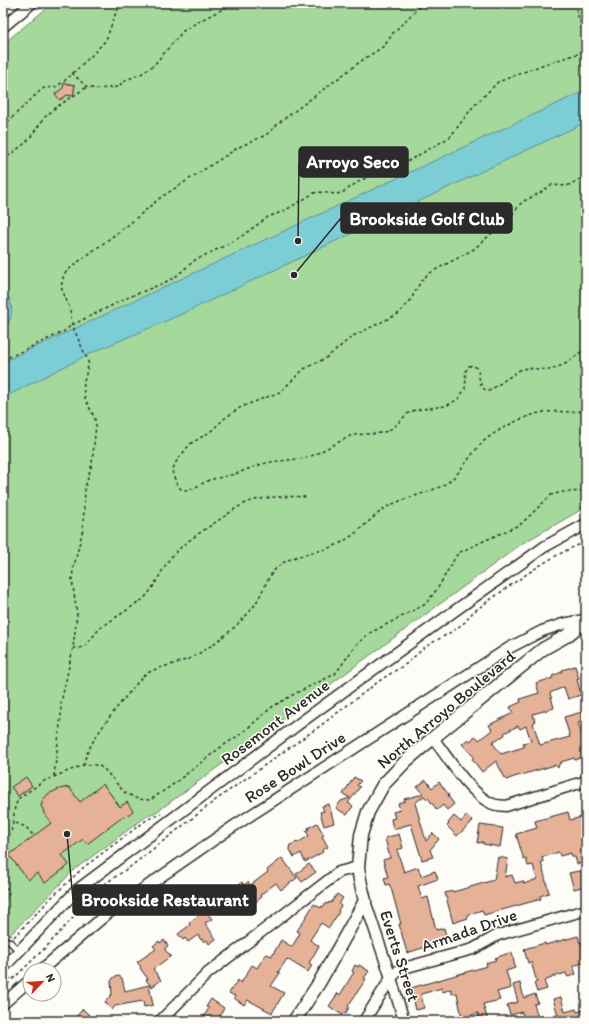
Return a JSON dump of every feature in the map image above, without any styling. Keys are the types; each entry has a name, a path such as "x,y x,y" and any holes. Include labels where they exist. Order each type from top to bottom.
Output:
{"street":[{"path":"3,27 32,3"},
{"name":"Rosemont Avenue","path":"6,972 19,951 77,890 304,720 446,617 544,547 586,524"},
{"name":"North Arroyo Boulevard","path":"365,901 358,867 361,835 368,812 383,785 406,761 433,738 543,649 568,635 585,620"},
{"name":"Rose Bowl Drive","path":"50,962 107,914 231,828 509,648 542,631 563,624 585,620"},
{"path":"433,738 466,782 482,797 494,804 506,806 586,781"},
{"path":"160,1021 220,963 339,872 358,867"},
{"path":"294,1021 319,983 365,901"},
{"name":"Everts Street","path":"365,901 404,1021"},
{"name":"Armada Drive","path":"364,1021 391,978 400,969 473,949 498,935 586,910"},
{"path":"3,1004 22,987"}],"lane":[{"path":"3,939 10,942 19,951"}],"path":[{"path":"3,126 41,90 44,88 56,87 86,63 106,40 116,12 123,3"},
{"path":"72,73 87,87 97,89 117,87 128,79 147,70 159,60 183,31 232,3"},
{"path":"54,776 61,716 61,703 73,648 77,614 72,580 73,570 83,529 85,488 92,464 96,425 84,392 85,375 89,365 72,325 70,309 61,287 62,277 67,271 128,225 160,198 239,147 266,135 280,122 385,45 393,33 423,3"},
{"path":"576,3 577,13 586,38"},
{"path":"3,360 63,332 72,325 129,297 174,278 195,260 242,236 268,217 284,211 314,193 342,193 361,180 404,164 450,137 472,108 498,82 542,65 577,54 584,50 586,46"},
{"path":"3,160 29,139 45,117 55,108 87,87"},
{"path":"586,176 567,186 551,185 540,193 522,202 506,221 474,249 428,274 421,281 410,301 398,314 353,336 326,358 304,369 280,392 241,407 229,414 210,432 196,440 185,449 172,471 174,478 177,485 181,489 186,490 218,478 270,462 306,458 352,435 382,433 389,430 407,414 415,410 439,407 452,403 458,399 465,389 465,372 469,366 472,365 476,367 479,372 482,388 490,391 521,368 551,370 567,363 586,348"},
{"path":"84,765 84,760 97,736 143,676 149,671 184,661 212,645 247,615 259,598 274,570 281,564 292,559 331,548 362,528 386,508 399,501 444,485 457,473 481,443 516,421 536,414 586,410"},
{"path":"3,847 11,832 16,801 44,781 84,765 98,765 105,770 124,792 138,799 150,800 171,786 221,747 241,734 272,707 296,693 335,674 356,645 368,634 424,604 434,593 456,556 460,552 521,524 551,495 563,492 586,491"},
{"path":"73,648 80,648 86,645 100,628 148,595 174,554 189,541 227,515 246,503 283,497 306,497"},
{"path":"6,972 12,980 103,885 130,867 217,799 382,679 406,664 425,647 453,631 465,622 473,612 542,565 586,542"},
{"path":"13,822 26,827 33,835"},
{"path":"3,882 9,893 3,902"},
{"path":"3,978 9,983 4,987 7,990"}],"green space":[{"path":"53,3 586,3 586,507 523,543 158,811 147,816 75,869 10,935 3,929 3,44"}],"water":[{"path":"586,90 586,122 180,315 91,353 3,398 3,362"},
{"path":"3,296 9,298 12,311 10,319 3,331"}],"building":[{"path":"64,83 75,85 73,96 67,95 60,100 55,94 63,88"},
{"path":"575,666 579,679 577,679 581,695 568,699 564,687 550,693 554,708 533,714 535,722 533,723 540,745 570,737 564,717 586,711 586,720 578,723 586,746 586,752 584,753 585,756 575,760 574,758 561,762 558,768 555,765 506,780 496,761 482,772 472,759 474,757 462,744 468,739 470,741 476,736 479,740 492,730 489,725 513,713 510,707 521,702 520,699 539,693 536,683 553,678 552,676 562,672 562,670","holes":["518,726 520,729 526,726 531,741 523,743 524,747 501,754 492,742 505,735 504,733"]},
{"path":"26,777 32,786 18,796 11,787"},
{"path":"354,777 361,781 357,785 360,787 348,803 353,806 347,815 336,808 341,801 350,798 343,794"},
{"path":"426,780 432,788 439,782 454,804 447,810 443,805 437,810 428,798 427,799 424,796 415,803 426,841 433,833 439,839 430,850 433,857 422,860 411,824 393,829 391,819 395,818 393,812 400,810 398,803 405,801 404,799 423,794 417,787"},
{"path":"103,784 120,807 127,802 133,811 87,844 83,839 62,855 69,865 45,883 37,873 28,880 9,855 51,823 43,812 44,811 41,806 43,800 48,794 59,789 69,787 80,802"},
{"path":"329,804 334,823 324,826 320,812 324,811 322,806"},
{"path":"568,812 570,820 586,816 586,849 581,850 585,862 577,864 575,857 572,857 571,853 560,856 559,852 542,857 543,862 541,862 549,893 540,896 541,899 484,915 482,910 467,915 468,918 453,923 445,893 494,880 498,857 508,859 505,877 512,875 515,883 523,881 524,884 537,879 533,865 528,866 526,859 524,860 516,834 537,828 535,821"},
{"path":"467,815 473,821 457,836 447,826 449,824 448,823 454,816 461,822"},
{"path":"317,823 324,835 322,836 328,847 322,850 323,852 305,862 301,853 294,857 289,848 290,845 309,836 306,831 309,829 308,828"},
{"path":"480,825 503,828 500,847 483,844 483,842 477,843"},
{"path":"399,834 403,848 397,850 404,872 418,867 421,876 435,871 438,879 418,886 422,899 428,897 436,930 444,928 447,940 407,953 391,888 389,884 386,885 384,878 388,877 383,860 390,858 385,838"},
{"path":"282,858 297,878 281,890 276,883 260,895 262,897 250,906 251,908 243,914 230,896 235,892 233,889 242,882 244,885 248,882 250,885 252,884 268,872 267,870"},
{"path":"309,864 316,872 302,882 296,874"},
{"path":"584,870 586,886 574,889 569,873"},
{"path":"337,894 343,898 339,904 341,906 338,910 339,912 329,928 321,923 310,940 319,946 309,963 312,965 308,972 287,959 278,972 280,973 271,986 284,993 272,1013 248,1000 244,1005 234,998 235,996 229,993 238,980 241,983 252,965 257,968 267,954 272,956 281,940 292,947 300,933 297,931 314,904 321,908 326,903 331,903"},
{"path":"202,912 204,914 206,912 212,919 205,923 216,939 209,944 207,940 204,942 202,939 201,940 198,935 188,942 185,938 183,940 178,934 190,925 189,923"},
{"path":"578,936 580,943 582,942 583,946 586,945 586,962 573,966 576,974 568,977 566,973 544,981 547,989 537,992 534,983 537,982 531,962 528,963 524,949"},
{"path":"164,940 168,946 165,950 171,956 153,969 161,980 152,987 146,980 148,979 137,962 156,949 153,946 159,941 160,943"},
{"path":"512,952 515,968 506,971 511,988 497,992 500,1000 483,1004 488,1021 480,1021 478,1013 462,1018 457,993 452,994 451,989 443,992 442,988 421,994 424,1008 416,1010 411,988 487,966 486,963"},
{"path":"355,965 358,967 359,965 369,971 364,978 366,979 348,1006 349,1007 346,1013 344,1012 342,1015 329,1006 338,993 340,995 354,972 352,971"},
{"path":"119,976 122,978 125,991 149,985 153,1005 144,1007 143,1001 115,1006 112,1010 105,1002 112,994 111,981 114,977"},
{"path":"520,983 524,998 535,994 538,1003 534,1004 539,1021 524,1021 522,1012 510,1015 507,1005 518,1002 513,985"},
{"path":"561,997 565,1012 576,1009 577,1012 584,1010 586,1021 544,1021 543,1019 558,1015 553,999"},
{"path":"211,999 224,1008 217,1021 201,1021 209,1008 206,1007"},
{"path":"83,1009 89,1015 83,1021 72,1021"}],"place":[{"name":"Arroyo Seco","path":"298,241"},
{"name":"Brookside Golf Club","path":"294,275"},
{"name":"Brookside Restaurant","path":"67,834"}]}
